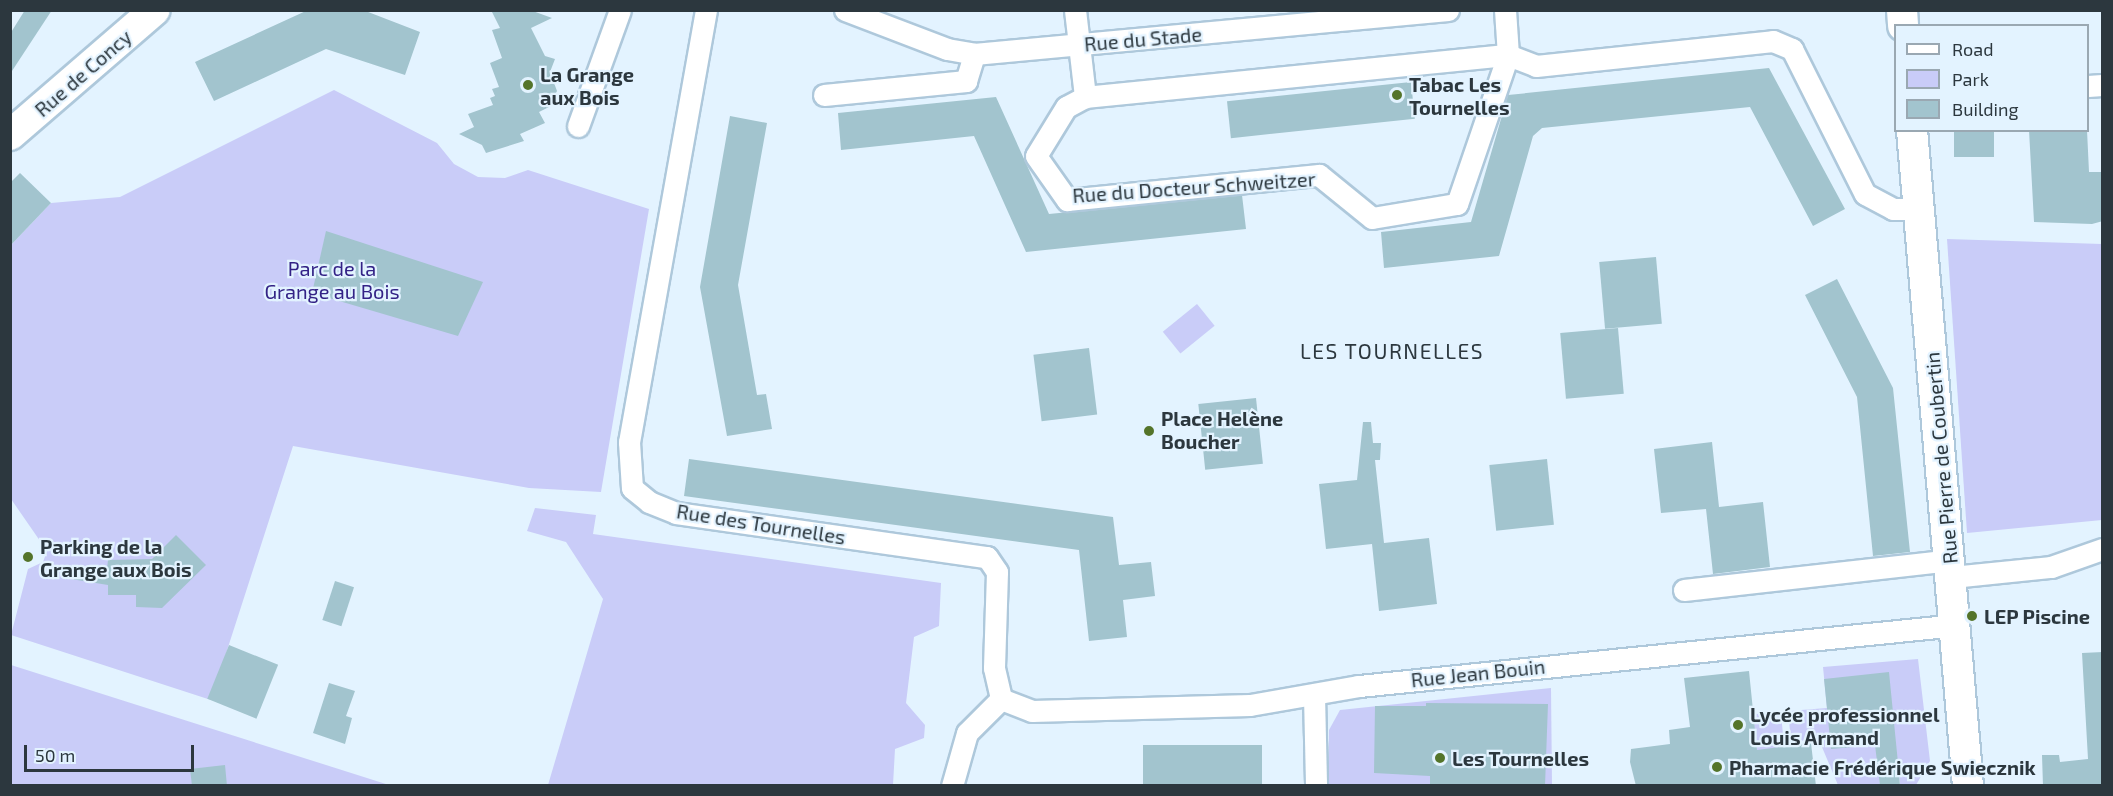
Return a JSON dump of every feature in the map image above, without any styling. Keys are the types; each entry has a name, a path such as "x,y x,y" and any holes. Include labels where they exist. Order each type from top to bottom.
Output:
{"street":[{"name":"Rue de Concy","path":"10,135 155,10"},
{"path":"578,126 620,10"},
{"name":"Rue des Tournelles","path":"706,10 629,442 632,488 649,502 676,513 987,557 997,572 994,668 1001,699"},
{"name":"Rue du Stade","path":"845,10 947,49 974,54 1078,45 1335,16 1448,10"},
{"path":"1075,10 1085,97 1508,55 1536,66 1773,41 1792,49 1865,194 1893,209 1918,209"},
{"name":"Rue du Docteur Schweitzer","path":"1085,97 1066,107 1036,156 1066,200 1319,175 1372,218 1457,204 1508,55 1505,10"},
{"path":"824,95 966,81 974,54"},
{"name":"Rue Pierre de Coubertin","path":"1912,132 1968,786"},
{"path":"1684,590 1951,569 2051,567 2103,549"},
{"name":"Rue Jean Bouin","path":"1001,699 1032,711 1250,705 1359,686 1592,660 1956,625"},
{"path":"1314,695 1317,786"},
{"path":"952,786 967,733 1001,699"}],"green space":[{"name":"Parc de la Grange au Bois","path":"334,90 437,143 454,164 478,177 505,178 528,170 649,209 601,492 529,488 293,446 211,700 11,635 28,569 43,562 47,551 11,499 10,246 51,203 120,197"},
{"path":"1947,239 2102,244 2102,520 1967,533"},
{"path":"1197,304 1215,326 1180,353 1163,332"},
{"path":"535,508 596,515 593,534 941,583 939,626 914,637 906,703 925,725 924,738 895,749 893,785 548,785 603,599 566,542 527,531"},
{"path":"1918,659 1930,761 1916,785 1900,785 1898,763 1878,765 1880,785 1838,785 1819,740 1791,741 1788,711 1827,708 1823,667"},
{"path":"11,665 389,785 11,785"},
{"name":"Les Tournelles","path":"1551,688 1552,785 1328,786 1329,730 1340,710"},
{"path":"1781,713 1784,746 1777,748 1760,785 1753,714"}],"building":[{"path":"25,10 52,10 10,74 10,34"},
{"path":"308,10 363,10 420,32 405,75 326,49 214,101 195,62"},
{"name":"La Grange aux Bois","path":"491,10 530,10 552,18 531,28 545,56 555,59 550,72 557,91 549,107 539,112 545,123 520,134 524,141 486,153 482,145 459,134 474,127 468,114 493,105 490,98 495,96 492,89 499,87 490,63 502,58 492,30 500,28"},
{"path":"1769,68 1845,209 1813,226 1750,107 1542,128 1533,136 1499,256 1384,268 1381,232 1471,222 1508,95"},
{"path":"1411,82 1415,119 1231,138 1227,101"},
{"path":"996,97 1049,214 1242,195 1246,229 1026,252 974,136 841,150 838,113"},
{"path":"730,116 767,123 738,285 757,395 766,394 772,429 727,436 700,287"},
{"path":"1954,132 1994,132 1994,157 1954,157"},
{"path":"2029,132 2087,132 2089,172 2103,172 2103,221 2092,224 2034,222"},
{"path":"20,173 51,203 10,246 10,183"},
{"path":"326,231 483,282 458,336 312,293"},
{"path":"1656,257 1662,324 1605,329 1599,262"},
{"path":"1837,279 1893,388 1910,552 1873,556 1857,397 1805,295"},
{"path":"1618,328 1624,394 1566,399 1560,333"},
{"path":"1089,348 1097,415 1042,421 1033,355"},
{"path":"1256,398 1263,464 1205,470 1198,404"},
{"path":"1363,422 1371,422 1373,443 1381,443 1380,460 1375,460 1384,543 1429,538 1437,604 1379,611 1372,544 1326,549 1319,484 1357,480"},
{"path":"1712,442 1719,507 1763,502 1770,567 1713,574 1706,509 1661,513 1654,449"},
{"path":"689,459 1113,517 1119,565 1151,562 1155,596 1123,600 1127,637 1089,641 1079,550 684,496"},
{"path":"1547,459 1554,525 1496,531 1489,465"},
{"path":"176,535 206,565 162,608 136,607 136,595 108,595 108,585 71,579 72,569 107,569 108,560 152,559"},
{"path":"335,581 354,587 341,626 322,620"},
{"path":"229,645 278,665 256,719 207,699"},
{"path":"2103,652 2103,786 2043,786 2042,755 2059,755 2060,762 2088,759 2082,653"},
{"path":"1749,671 1757,750 1811,743 1816,786 1636,786 1630,762 1631,749 1670,744 1669,730 1690,727 1684,678"},
{"path":"1889,672 1900,786 1880,786 1875,745 1831,749 1824,679"},
{"path":"329,683 355,691 346,716 352,718 345,744 313,733"},
{"name":"Les Tournelles","path":"1426,703 1548,704 1545,786 1430,786 1430,776 1374,773 1375,706 1426,706"},
{"path":"1143,745 1262,745 1262,786 1143,786"},
{"path":"225,765 227,786 192,786 190,769"}],"place":[{"name":"La Grange aux Bois","path":"528,85"},
{"name":"Tabac Les Tournelles","path":"1397,95"},
{"name":"Place Helène Boucher","path":"1149,431"},
{"name":"Parking de la Grange aux Bois","path":"28,557"},
{"name":"LEP Piscine","path":"1972,616"},
{"name":"Lycée professionnel Louis Armand","path":"1738,725"},
{"name":"Les Tournelles","path":"1440,758"},
{"name":"Pharmacie Frédérique Swiecznik","path":"1717,767"}],"district":[{"name":"LES TOURNELLES","path":"1392,351"}]}
